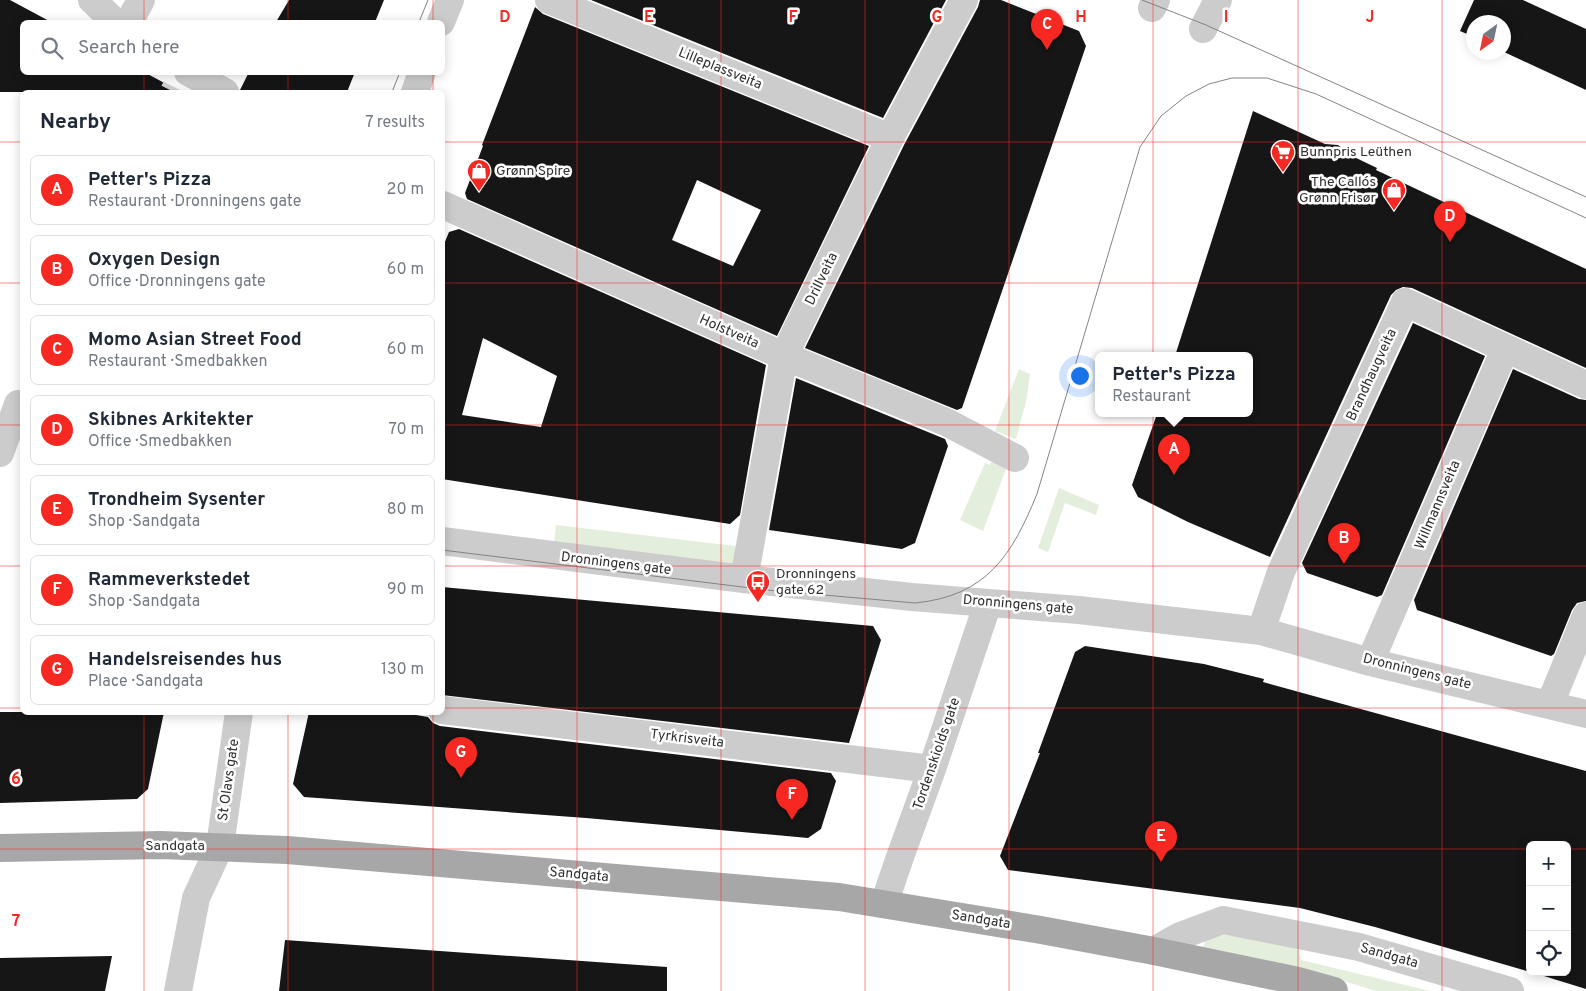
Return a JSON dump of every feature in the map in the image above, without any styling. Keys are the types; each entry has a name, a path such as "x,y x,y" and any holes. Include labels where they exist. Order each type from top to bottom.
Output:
{"main road":[{"name":"Sandgata","path":"0,848 161,845 220,846 287,850 839,897 1041,930 1154,951 1298,981 1334,991"}],"street":[{"path":"92,0 113,20"},
{"path":"130,20 141,0"},
{"path":"442,20 450,0"},
{"name":"Lilleplassveita","path":"549,0 890,138"},
{"name":"Drillveita","path":"744,579 784,356 890,138 964,0"},
{"path":"1203,29 1218,0"},
{"path":"416,90 421,75"},
{"path":"183,78 219,90"},
{"name":"Holstveita","path":"445,206 784,356 946,422 1015,458"},
{"name":"Brandhaugveita","path":"1261,631 1281,572 1405,302 1505,349 1586,384"},
{"name":"Willmannsveita","path":"1370,662 1505,349"},
{"path":"0,452 13,401"},
{"name":"Dronningens gate","path":"445,541 744,579 912,597 1079,610 1261,631 1370,662 1586,714"},
{"name":"Tordenskiolds gate","path":"884,904 988,603"},
{"path":"1550,704 1586,616"},
{"name":"Tyrkrisveita","path":"445,710 932,769"},
{"name":"St Olavs gate","path":"178,991 196,898 220,846 239,715"},
{"name":"Sandgata","path":"1154,951 1180,936 1223,920 1359,947 1510,991"}],"green space":[{"path":"1019,369 1030,374 1026,402 1016,439 995,431"},
{"path":"992,460 1007,466 983,531 960,520 985,463 990,465"},
{"path":"1059,488 1099,505 1096,515 1065,503 1048,552 1038,548"},
{"path":"556,525 736,546 732,574 553,551"},
{"path":"1224,935 1298,946 1301,960 1430,991 1376,991 1340,980 1203,948 1206,938"}],"building":[{"path":"0,0 10,0 47,20 20,20 20,75 150,75 177,90 20,90 20,92 0,92"},
{"path":"289,0 384,0 376,20 277,20"},
{"path":"591,0 946,0 883,118"},
{"path":"980,0 1001,0 1079,31 1086,46 962,408 957,410 805,348 904,145"},
{"path":"1474,0 1523,0 1586,29 1586,90 1511,55 1511,15 1467,15"},
{"path":"535,7 543,14 869,146 777,336 467,199 465,193","holes":["697,180 761,210 733,266 672,240"]},
{"path":"1466,18 1466,34 1460,31"},
{"path":"248,75 354,75 348,90 240,90"},
{"path":"1253,111 1325,144 1338,145 1352,156 1377,168 1376,170 1586,269 1586,368 1412,288 1403,287 1396,290 1391,295 1270,557 1188,522 1138,497 1132,485 1156,417 1253,417 1253,352 1176,352"},
{"path":"459,229 766,365 740,515 730,524 445,479 445,242 449,232","holes":["483,338 557,376 541,427 462,415"]},
{"path":"1413,323 1485,356 1382,595 1377,597 1307,573 1302,563"},
{"path":"1513,369 1579,399 1586,400 1586,601 1577,603 1572,610 1554,654 1551,656 1417,610 1414,600"},
{"path":"796,378 945,439 948,446 915,543 902,549 769,530"},
{"path":"445,587 873,626 881,640 849,743 445,695"},
{"path":"1085,646 1204,664 1264,679 1263,682 1586,771 1586,989 1544,976 1571,976 1571,841 1526,841 1526,971 1375,927 1300,908 1008,870 1000,856 1040,753 1038,753 1075,652"},
{"path":"0,712 20,712 20,715 163,715 148,789 137,799 0,803"},
{"path":"308,715 416,715 428,717 433,723 440,726 831,773 836,781 821,829 808,838 586,818 304,797 293,784"},
{"path":"285,940 667,967 667,991 279,991"},
{"path":"112,956 105,991 0,991 0,958"}],"tram line":[{"path":"420,20 428,0"},
{"path":"1142,0 1206,25 1586,197"},
{"path":"393,90 399,75"},
{"path":"445,550 767,590 915,603 940,599 961,592 979,582 994,569 1018,536 1037,494 1140,147 1161,116 1186,96 1209,84 1232,78 1267,78 1316,94 1586,218"}],"place":[{"name":"Momo Asian Street Food","path":"1047,50"},
{"name":"Bunnpris Leüthen","path":"1283,173"},
{"name":"Grønn Spire","path":"479,192"},
{"name":"The Callós Grønn Frisør","path":"1394,211"},
{"name":"Skibnes Arkitekter","path":"1450,242"},
{"name":"Petter's Pizza","path":"1174,475"},
{"name":"Oxygen Design","path":"1344,564"},
{"name":"Dronningens gate 62","path":"758,603"},
{"name":"Handelsreisendes hus","path":"461,778"},
{"name":"Rammeverkstedet","path":"792,820"},
{"name":"Trondheim Sysenter","path":"1161,862"}]}
